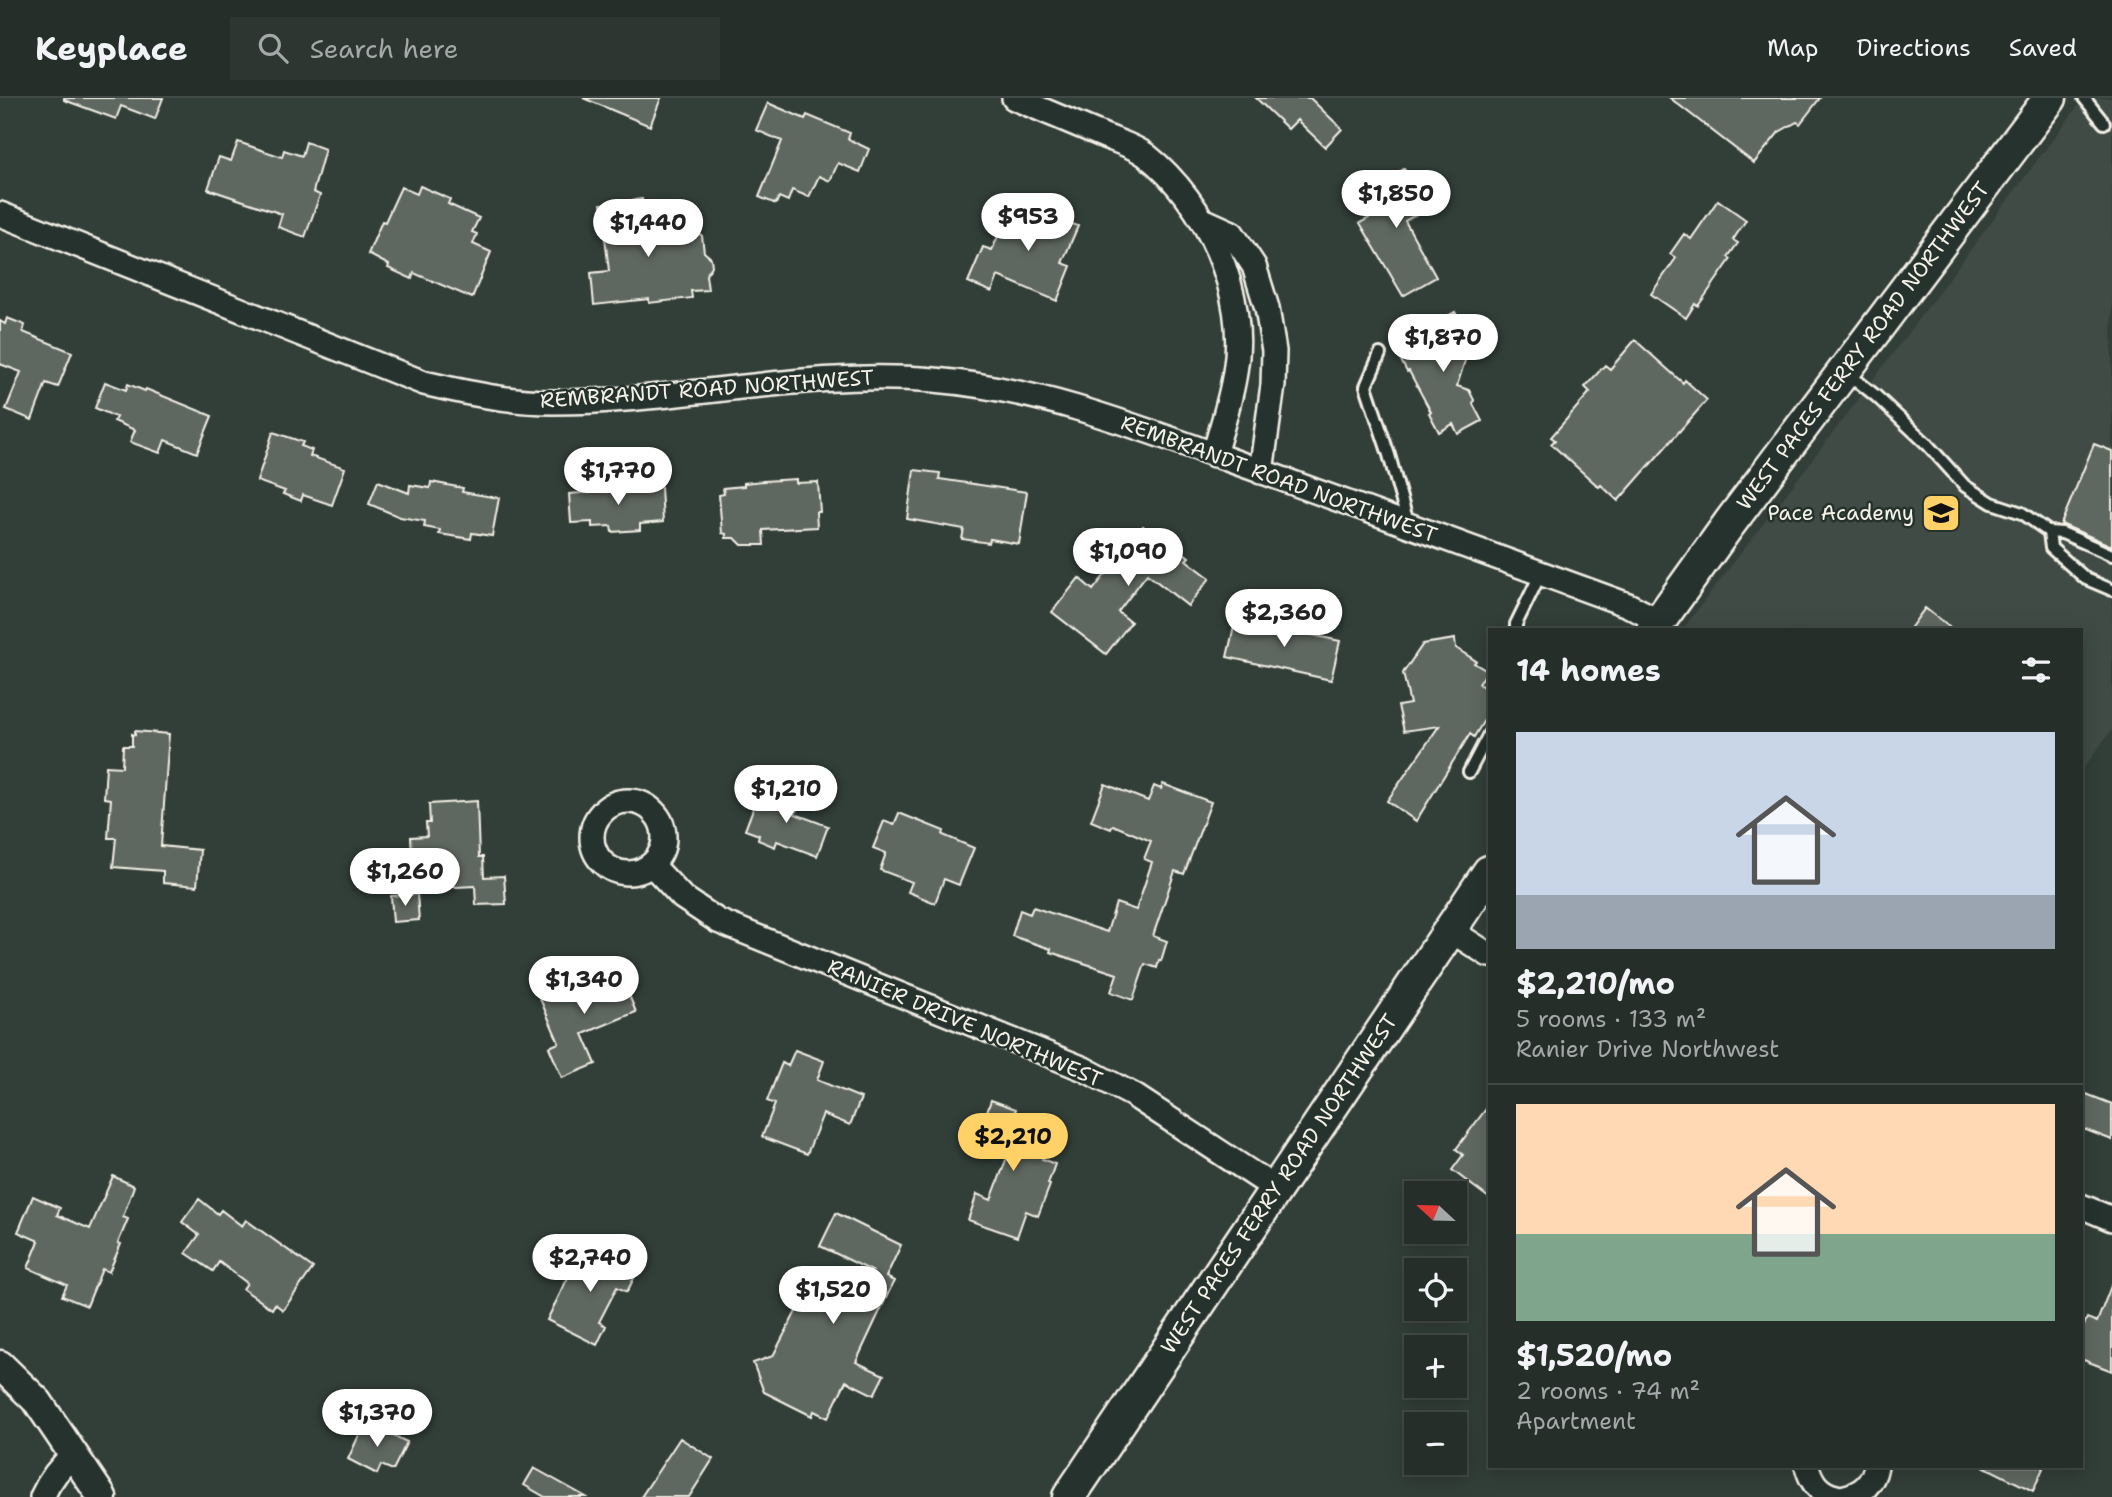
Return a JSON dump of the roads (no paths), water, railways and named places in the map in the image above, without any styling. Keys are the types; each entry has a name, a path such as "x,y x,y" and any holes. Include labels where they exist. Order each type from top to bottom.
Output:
{"main road":[{"name":"WEST PACES FERRY ROAD NORTHWEST","path":"1656,626 1729,524 2050,98"},
{"name":"WEST PACES FERRY ROAD NORTHWEST","path":"1069,1497 1488,873"}],"street":[{"path":"1014,98 1144,154 1179,187 1203,220 1218,251 1233,302 1237,336 1236,371 1214,455"},
{"name":"REMBRANDT ROAD NORTHWEST","path":"0,215 424,383 485,397 552,402 646,397 829,378 882,377 997,388 1061,402 1628,605 1656,626"},
{"path":"1203,220 1232,233 1254,266 1267,307 1274,351 1273,385 1261,472"},
{"name":"RANIER DRIVE NORTHWEST","path":"652,865 682,897 718,921 1084,1069 1133,1095 1276,1189"},
{"path":"1450,930 1488,954"},
{"path":"2083,1207 2112,1219"},
{"path":"0,1365 38,1402 102,1497"},
{"path":"43,1497 48,1483 59,1467 74,1455"},
{"path":"1808,1468 1812,1482 1819,1489 1836,1497"},
{"path":"1845,1497 1865,1489 1875,1468"}],"lane":[{"path":"2084,98 2105,123"},
{"path":"1380,354 1366,386 1409,526"},
{"path":"1845,371 1927,444 1965,486 1992,503 2022,513 2049,532 2062,533 2112,555"},
{"path":"2049,532 2051,548 2086,579 2112,590"},
{"path":"1517,628 1541,573"},
{"path":"1469,772 1488,736"}],"place":[{"name":"Pace Academy","path":"1941,513"}]}
